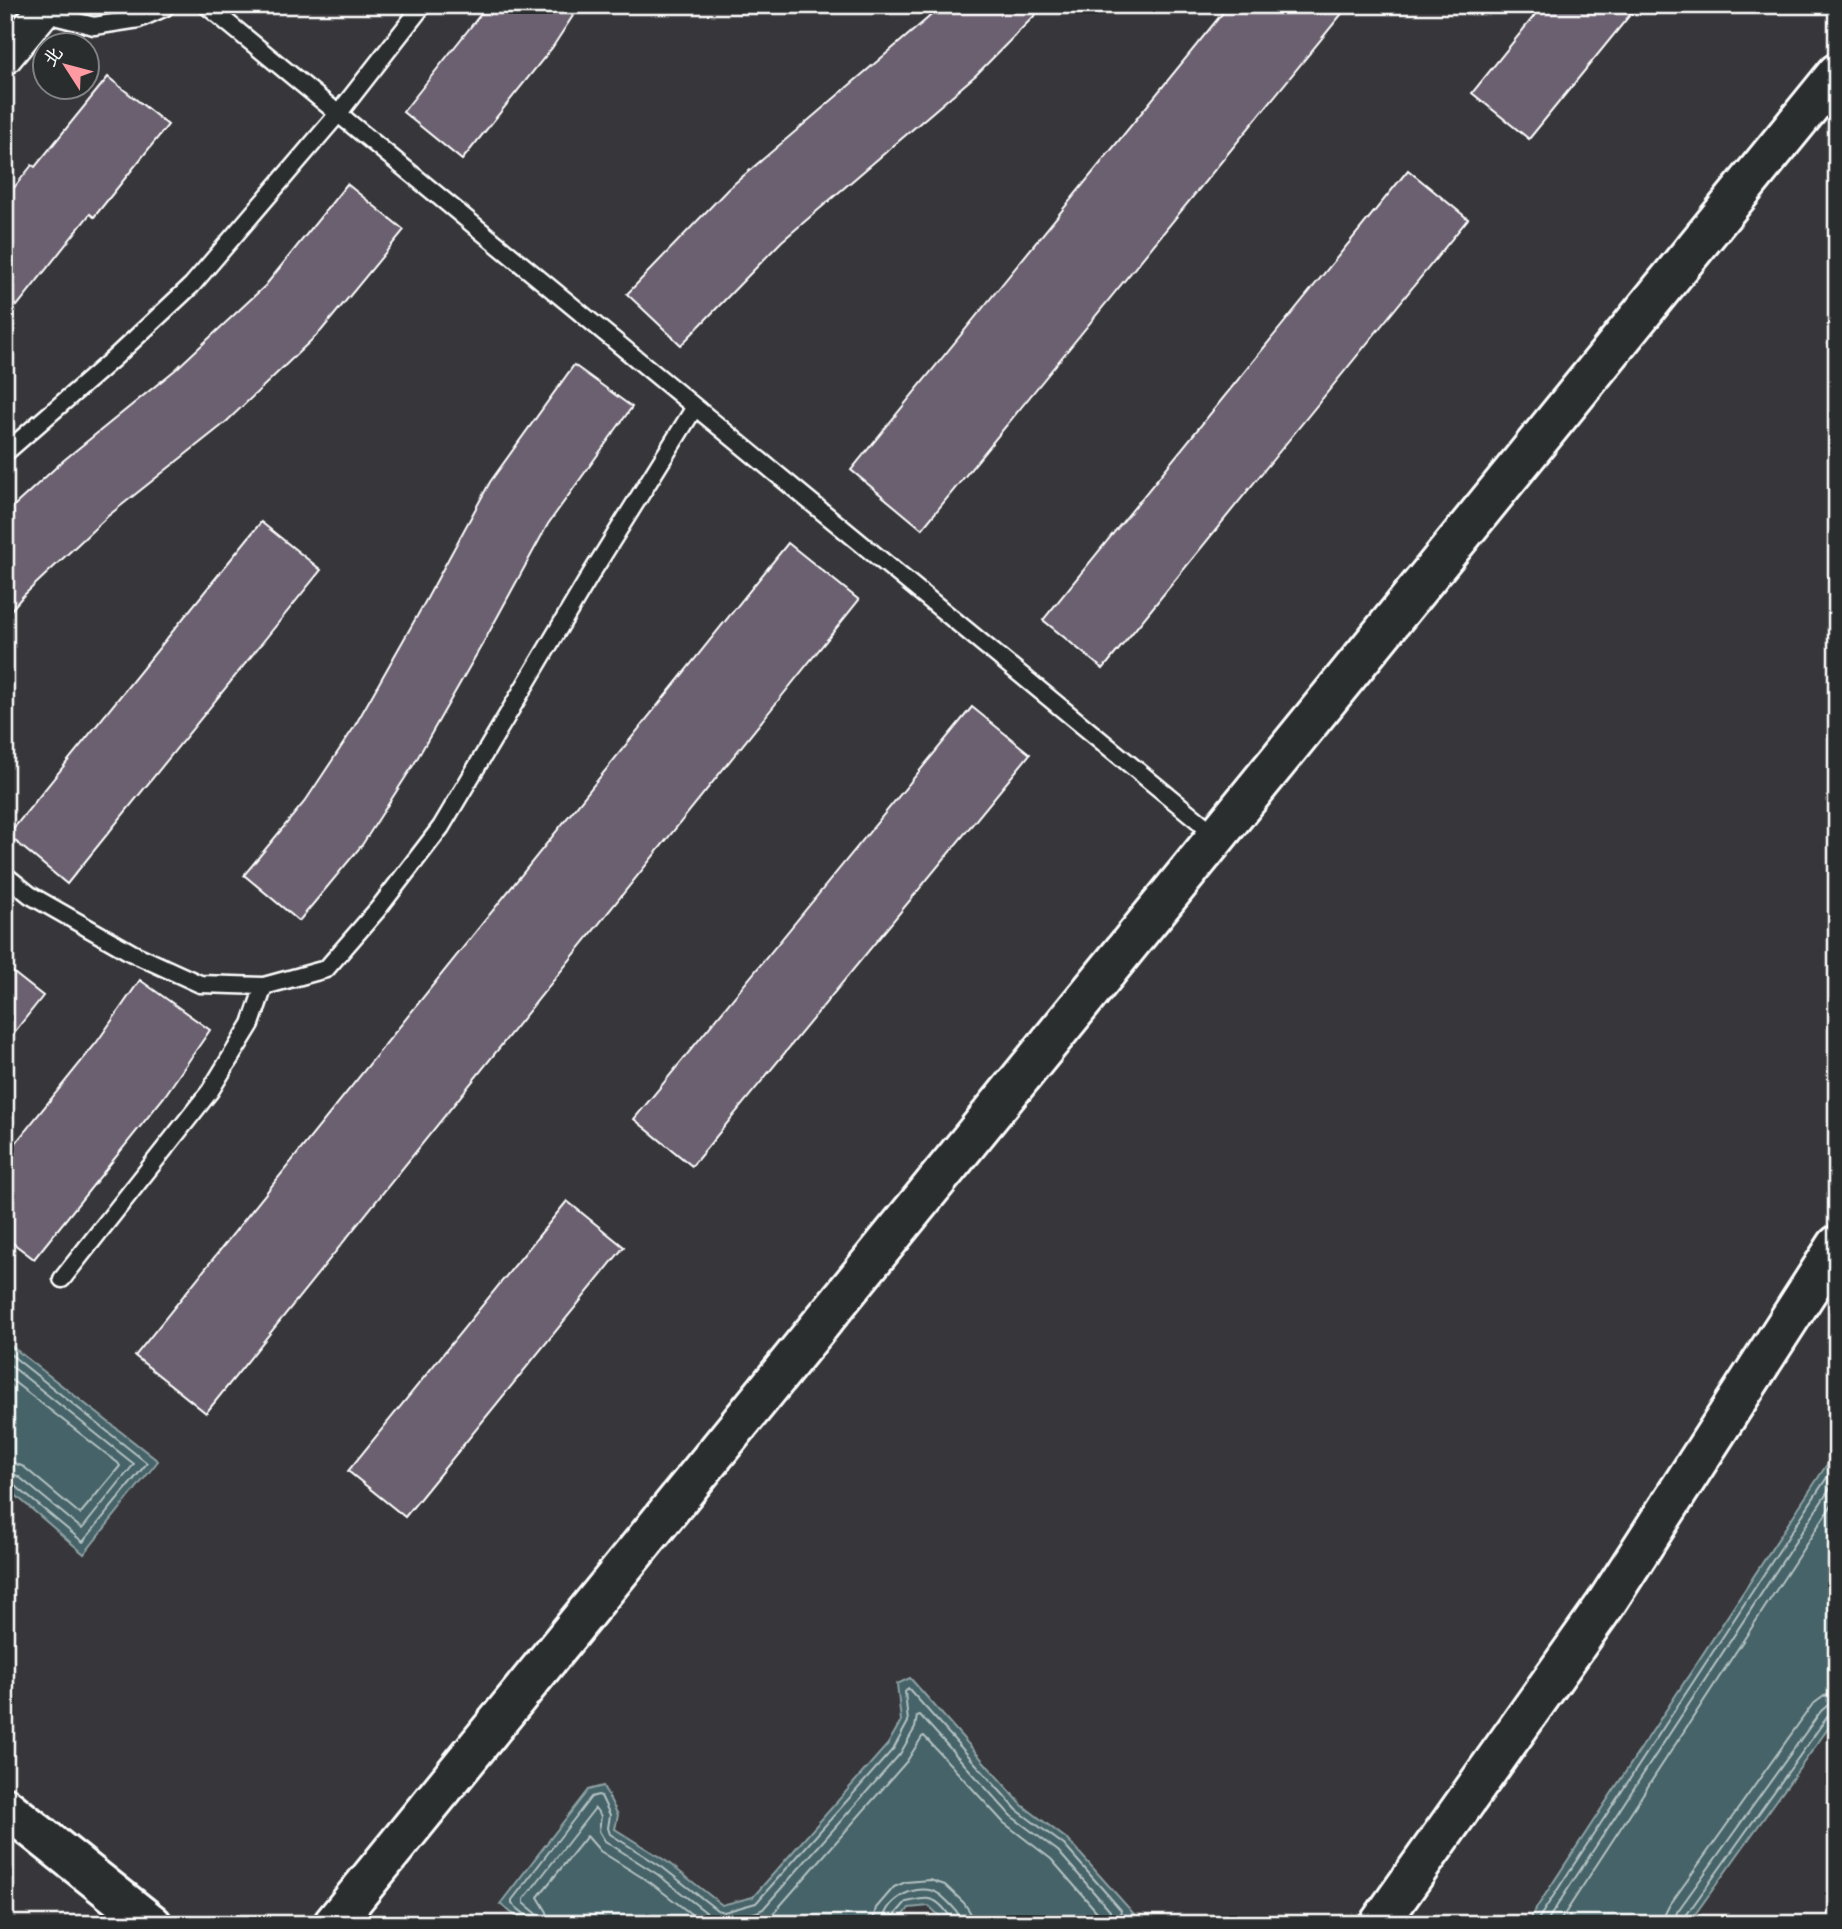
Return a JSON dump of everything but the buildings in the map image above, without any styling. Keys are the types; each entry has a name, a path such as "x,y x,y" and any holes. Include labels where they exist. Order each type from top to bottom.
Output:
{"street":[{"path":"5,57 45,9"},
{"path":"333,1924 1837,74"},
{"path":"1379,1924 1605,1605 1837,1245"},
{"path":"5,1807 152,1924"}],"lane":[{"path":"45,9 94,26 139,19 167,5"},
{"path":"206,5 1217,836"},
{"path":"5,453 114,358 192,285 338,114 423,5"},
{"path":"5,875 30,895 132,953 200,984 264,986 326,969 378,909 441,827 591,574 695,407"},
{"path":"62,1279 210,1091 251,1024 264,986"}],"water":[{"path":"5,1341 158,1461 84,1554 5,1486"},
{"path":"1837,1449 1837,1716 1688,1924 1526,1924"},
{"path":"910,1678 1022,1805 1068,1840 1134,1914 1120,1924 948,1924 929,1906 909,1908 897,1924 526,1924 500,1904 588,1790 603,1786 618,1815 615,1829 666,1861 722,1905 753,1897 888,1744 901,1721 897,1684"}]}
